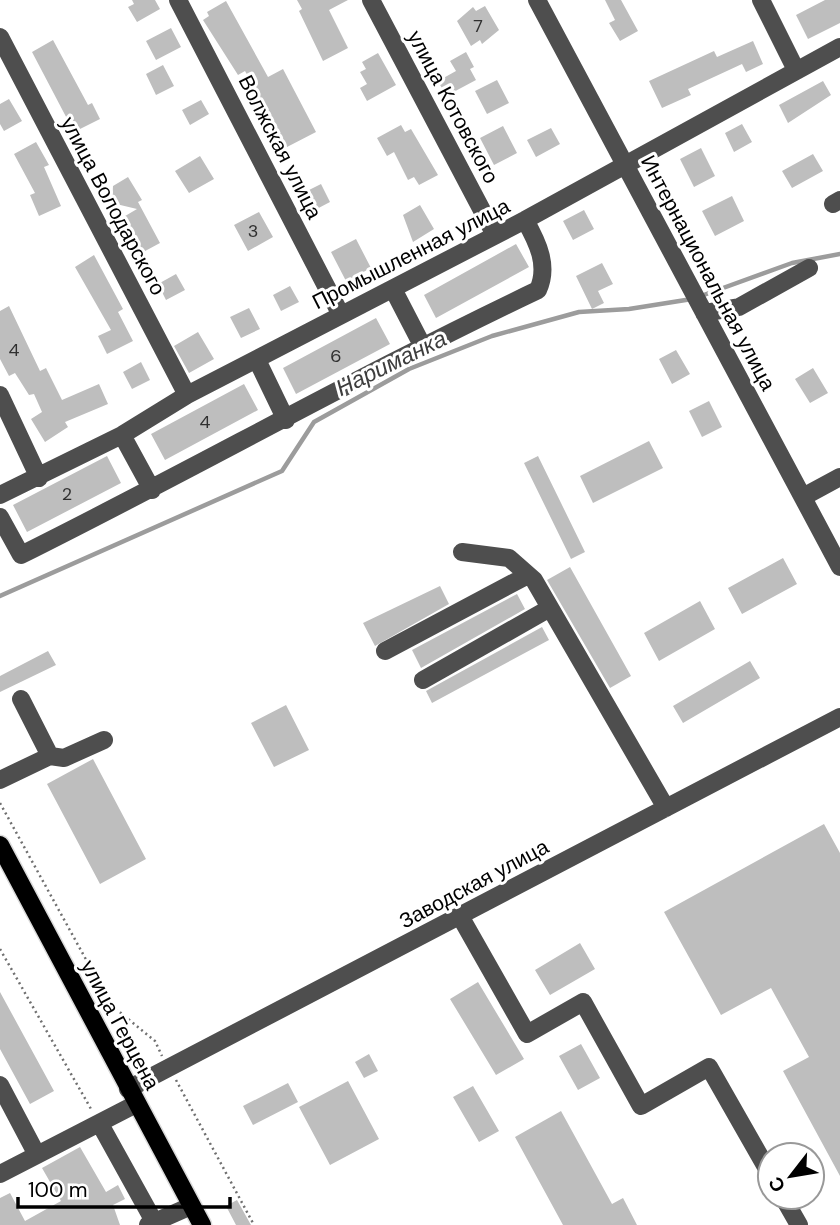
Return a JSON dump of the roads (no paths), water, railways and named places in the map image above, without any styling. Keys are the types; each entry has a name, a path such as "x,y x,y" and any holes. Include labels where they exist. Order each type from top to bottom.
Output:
{"main road":[{"name":"улица Герцена","path":"0,845 202,1225"}],"street":[{"name":"Волжская улица","path":"178,0 341,315"},
{"name":"улица Котовского","path":"370,0 495,235"},
{"name":"Интернациональная улица","path":"537,0 840,567"},
{"path":"761,0 796,70"},
{"name":"улица Володарского","path":"0,37 187,395"},
{"name":"Промышленная улица","path":"0,495 122,435 187,395 525,220 840,47"},
{"path":"0,517 21,555 286,420 422,345 538,290 544,275 537,242 525,220"},
{"path":"704,313 739,307 809,268"},
{"path":"393,289 422,345"},
{"path":"257,360 286,420"},
{"path":"0,395 39,478"},
{"path":"122,435 152,490"},
{"path":"803,497 840,477"},
{"path":"462,552 509,558 528,575 550,608 666,808"},
{"path":"385,651 528,575"},
{"path":"424,680 550,608"},
{"path":"21,699 50,756"},
{"name":"Заводская улица","path":"0,1174 100,1125 169,1068 840,717"},
{"path":"0,780 50,756 64,758 104,740"},
{"path":"460,916 527,1034 583,1002 641,1106 709,1067 756,1149"},
{"path":"0,1085 37,1155"},
{"path":"100,1125 153,1224 191,1206"}],"waterway":[{"name":"Нариманка","path":"701,296 792,263 840,254"},
{"name":"Нариманка","path":"0,596 282,471 314,422 409,369 492,336 579,312 629,309 692,299"}]}
